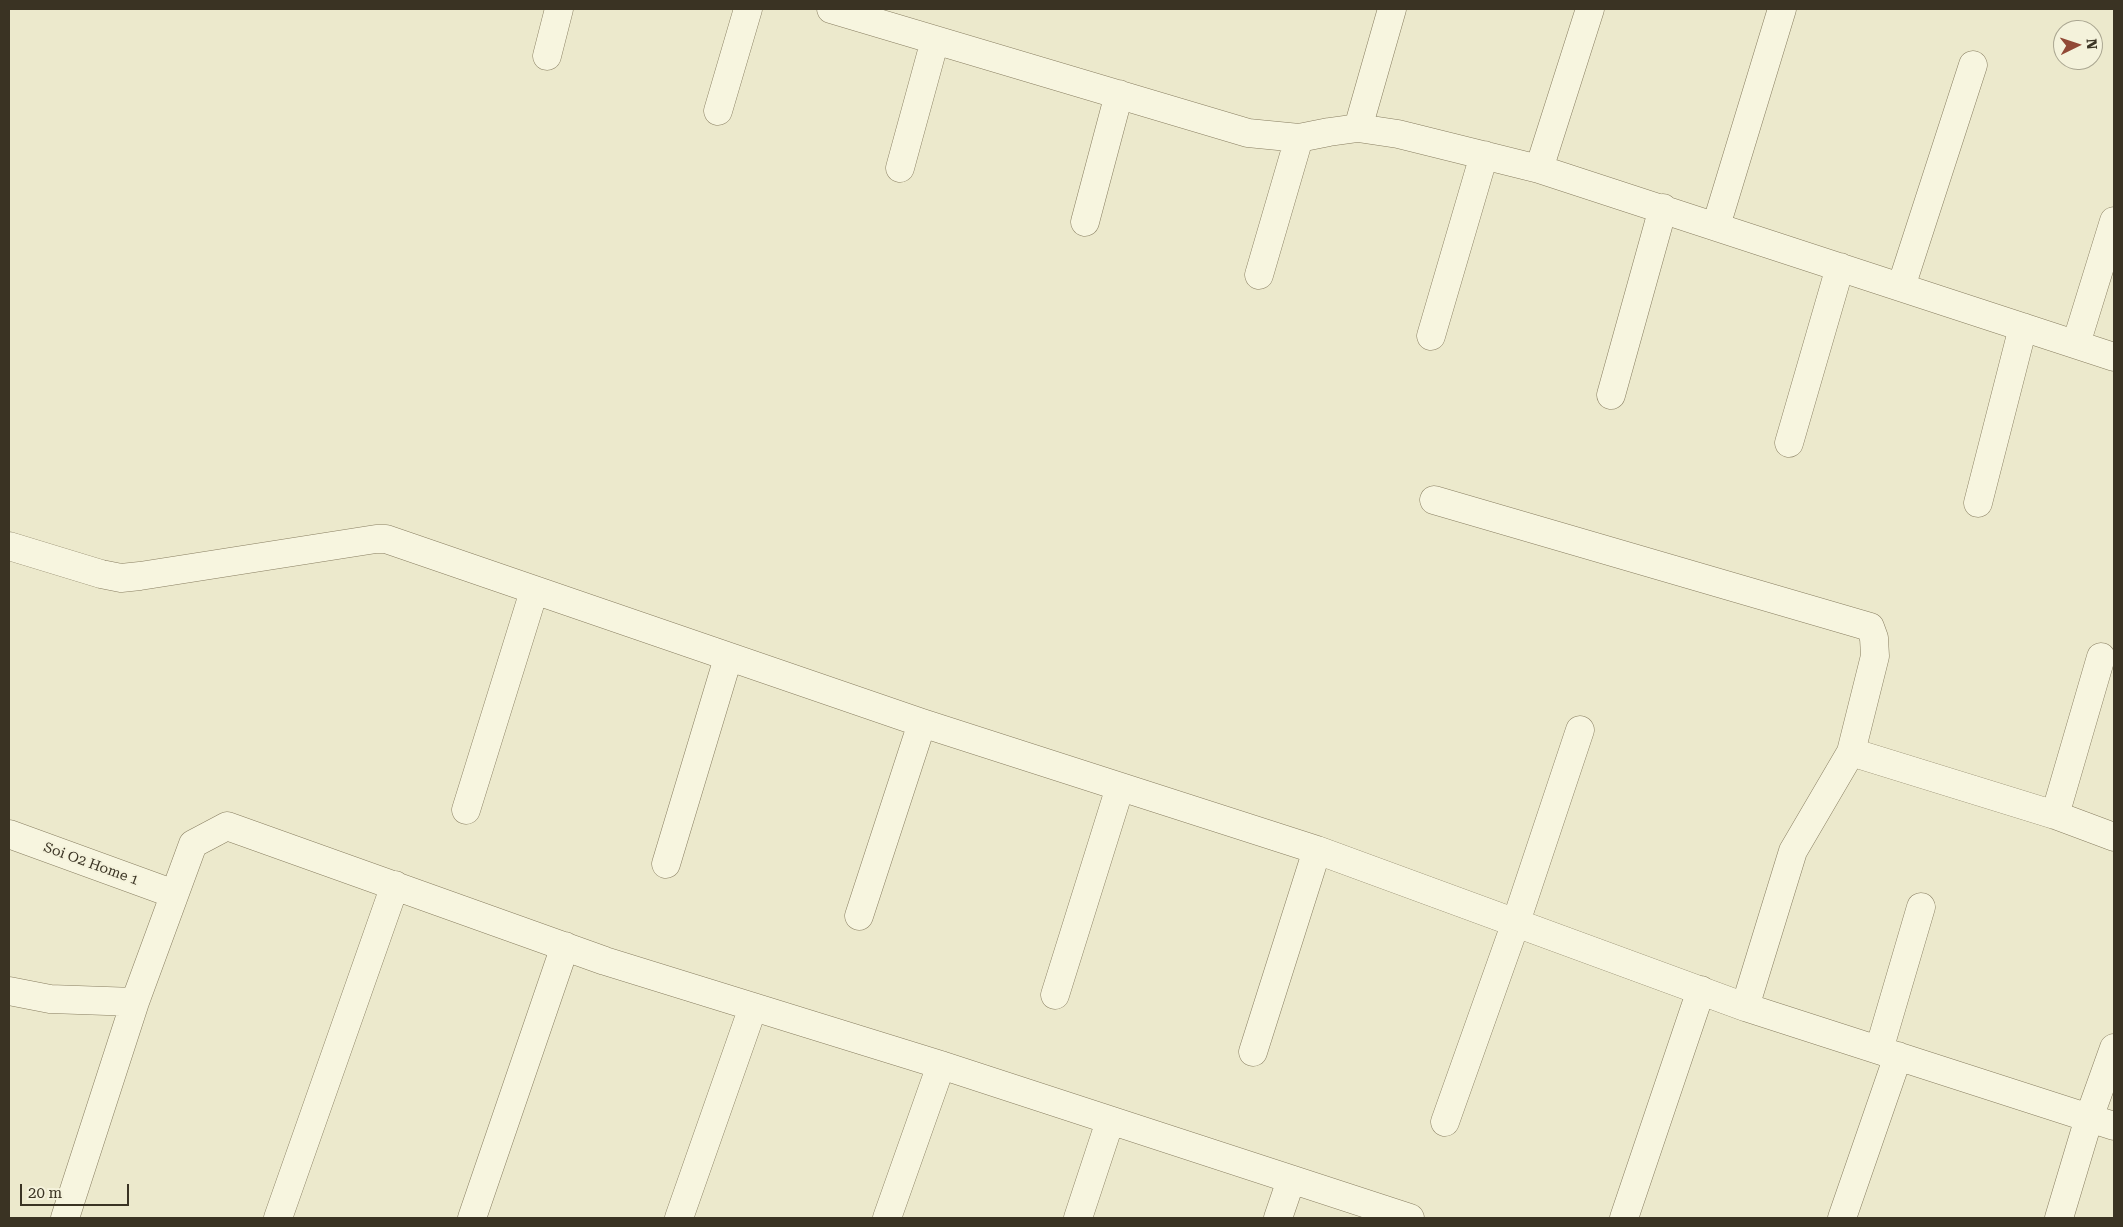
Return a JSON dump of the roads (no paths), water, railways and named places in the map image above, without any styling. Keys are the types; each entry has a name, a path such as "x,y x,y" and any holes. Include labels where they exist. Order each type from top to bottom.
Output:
{"street":[{"path":"546,56 559,9"},
{"path":"718,110 748,9"},
{"path":"831,9 1248,132 1299,138 1358,128 1398,134 1539,169 2114,357"},
{"path":"1358,128 1392,9"},
{"path":"1539,169 1590,9"},
{"path":"1716,226 1782,9"},
{"path":"900,168 935,40"},
{"path":"1901,287 1973,65"},
{"path":"1084,222 1118,94"},
{"path":"1259,275 1299,138"},
{"path":"1431,336 1484,155"},
{"path":"1612,395 1663,208"},
{"path":"2076,344 2114,221"},
{"path":"1789,443 1840,267"},
{"path":"1978,504 2023,326"},
{"path":"1434,500 1870,627 1874,638 1875,656 1851,752 1793,851 1745,1007"},
{"path":"9,546 101,574 122,578 386,539 728,658 922,723 1317,850 1745,1007 2114,1126"},
{"path":"466,810 534,591"},
{"path":"2055,815 2101,657"},
{"path":"666,864 728,658"},
{"path":"859,916 922,723"},
{"path":"1445,1122 1516,922 1580,730"},
{"path":"1851,752 2055,815 2114,837"},
{"path":"1055,995 1120,787"},
{"path":"65,1218 135,1002 193,844 227,826 605,961 941,1065 1410,1218"},
{"name":"Soi O2 Home 1","path":"9,834 174,894"},
{"path":"1253,1052 1317,850"},
{"path":"278,1218 395,885"},
{"path":"1842,1218 1889,1053 1921,908"},
{"path":"472,1218 565,946"},
{"path":"1624,1218 1701,990"},
{"path":"9,991 50,999 135,1002"},
{"path":"679,1218 753,1007"},
{"path":"2059,1218 2089,1118 2114,1048"},
{"path":"887,1218 941,1065"},
{"path":"1078,1218 1110,1121"},
{"path":"1278,1218 1291,1180"}]}
